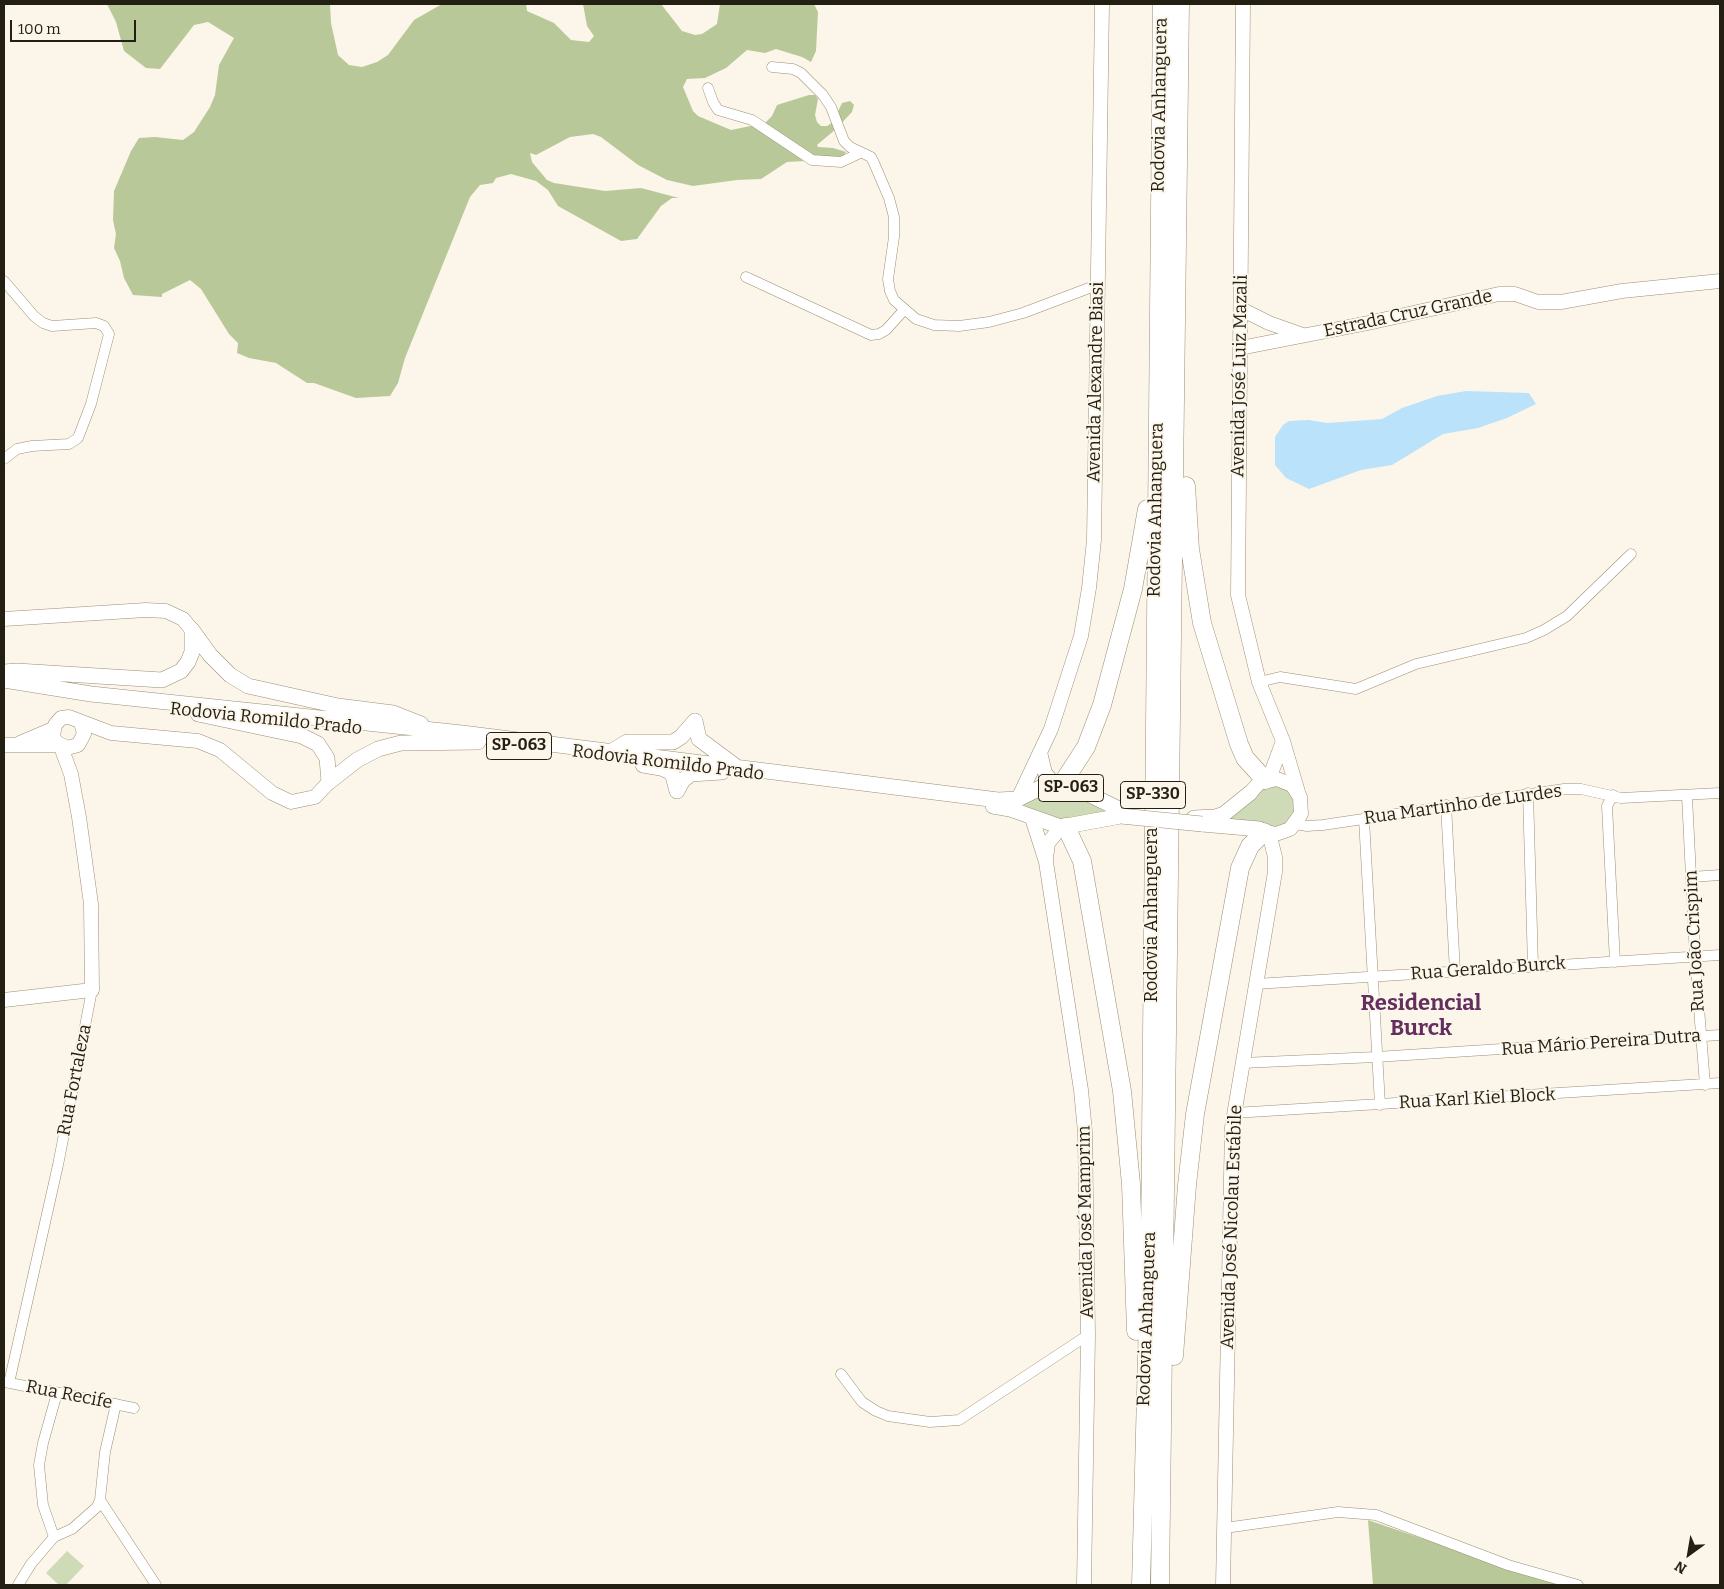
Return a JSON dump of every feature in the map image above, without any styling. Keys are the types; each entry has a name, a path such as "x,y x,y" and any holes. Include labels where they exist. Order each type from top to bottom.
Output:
{"highway":[{"name":"Rodovia Anhanguera","path":"1141,1585 1150,1242 1156,454 1162,4"},
{"name":"Rodovia Anhanguera","path":"1160,1585 1180,4"},
{"path":"1178,204 1188,316 1186,513 1195,587 1202,623 1239,744 1245,758 1267,780"},
{"path":"1058,787 1086,747 1102,705 1132,589 1156,454"},
{"path":"1063,827 1082,861 1122,1091 1131,1184 1143,1464"},
{"path":"1162,1468 1175,1346 1187,1185 1195,1114 1240,868 1250,846 1264,832"}],"main road":[{"name":"Avenida Alexandre Biasi","path":"1018,799 1051,729 1081,636 1089,588 1094,540 1102,4"},
{"name":"Avenida José Luiz Mazali","path":"1243,4 1238,595 1259,682 1283,741 1302,803 1301,814 1293,827"},
{"name":"Estrada Cruz Grande","path":"1240,348 1499,294 1515,294 1538,302 1561,302 1615,292 1720,281"},
{"name":"Estrada Cruz Grande","path":"1240,309 1269,323 1303,335"},
{"path":"4,619 166,611 183,619 210,655 230,675 248,686 338,706 393,713 438,731"},
{"path":"4,672 17,671 162,680 181,671 188,662 192,652 192,630"},
{"name":"Rodovia Romildo Prado","path":"4,680 91,694 438,731 612,754 998,800 1018,799"},
{"name":"Rodovia Romildo Prado","path":"4,688 479,742 612,754"},
{"path":"177,709 223,721 302,736 324,750 329,769 329,782"},
{"path":"59,746 53,736 53,728 57,721 65,717 74,717 81,722 110,733 198,741 220,750 272,794 291,802 315,797 329,782 357,760 378,749 401,743 479,742"},
{"path":"695,721 699,739 734,768 692,774 683,780 677,791 670,772 662,768 636,764 612,754 627,742 673,742 681,737 695,721"},
{"path":"80,744 84,734 81,722"},
{"path":"9,745 53,728"},
{"path":"9,745 59,746 68,748 110,733"},
{"path":"1250,793 1267,780 1283,741"},
{"name":"Rua Fortaleza","path":"71,774 80,744"},
{"name":"Rua Fortaleza","path":"59,746 71,774 91,904 92,990"},
{"path":"1040,752 1045,772 1058,787"},
{"name":"Rodovia Romildo Prado","path":"734,768 999,806 1032,818"},
{"path":"1267,780 1285,781 1298,792"},
{"name":"SP-063","path":"1018,799 1040,788 1078,789 1121,813"},
{"name":"SP-063","path":"1198,821 1224,814 1250,793"},
{"name":"SP-063","path":"1032,818 1063,827 1121,813 1198,821 1264,832"},
{"name":"Avenida José Mamprim","path":"1032,818 1046,862 1081,1090 1085,1132 1088,1335 1084,1585"},
{"name":"Avenida José Mamprim","path":"1046,862 1048,843 1063,827"},
{"path":"1264,832 1284,832 1293,827"},
{"name":"Avenida José Nicolau Estábile","path":"1275,872 1293,827"},
{"name":"Avenida José Nicolau Estábile","path":"1224,1585 1234,1113 1275,872 1275,857 1264,832"},
{"path":"4,1000 92,990"}],"street":[{"path":"772,67 793,69 812,84 831,107 844,141 860,153 870,157 889,198 894,217 894,238 888,279 894,300 916,319 934,325 959,326 989,322 1022,313 1097,285"},
{"path":"708,88 718,110 752,120 812,160 841,162 860,153"},
{"path":"746,277 871,335 879,334 886,330 904,310"},
{"path":"4,282 34,316 43,323 52,326 96,323 104,326 109,334 91,404 78,438 69,444 32,446 17,449 4,459"},
{"path":"1259,682 1280,677 1356,689 1416,664 1526,638 1550,627 1567,616 1631,554"},
{"name":"Rua Martinho de Lurdes","path":"1293,827 1364,819 1528,793 1581,789 1637,798 1720,793"},
{"path":"1528,793 1532,966"},
{"path":"1613,795 1607,806 1615,962"},
{"name":"Rua João Crispim","path":"1686,796 1700,1036 1705,1085"},
{"path":"1446,805 1455,972"},
{"path":"1364,819 1371,976 1380,1105"},
{"path":"1691,877 1720,875"},
{"name":"Rua Geraldo Burck","path":"1255,984 1720,955"},
{"name":"Rua Fortaleza","path":"6,1382 60,1156 92,990"},
{"name":"Rua Mário Pereira Dutra","path":"1242,1063 1376,1057 1720,1035"},
{"name":"Rua Karl Kiel Block","path":"1234,1113 1720,1084"},
{"path":"841,1374 862,1402 888,1416 930,1422 959,1420 1088,1335"},
{"name":"Rua Recife","path":"6,1382 134,1408"},
{"path":"54,1537 43,1505 39,1465 57,1393"},
{"path":"18,1585 31,1564 54,1537 72,1529 87,1518 100,1500 105,1452 116,1404"},
{"path":"100,1500 156,1585"},
{"path":"1225,1528 1338,1512 1376,1515 1508,1565 1578,1585"}],"green space":[{"path":"107,4 330,4 331,23 338,55 349,65 362,67 377,62 388,55 414,20 442,4 526,4 527,11 554,23 571,40 589,42 594,36 587,26 583,4 661,4 682,31 695,35 702,34 717,24 720,4 814,4 818,12 816,51 811,62 802,57 776,49 765,53 747,50 726,68 705,78 687,79 683,87 693,111 698,116 731,130 765,123 772,116 777,105 809,95 815,95 818,99 815,115 817,122 821,126 827,126 833,122 842,103 850,101 854,105 852,112 817,145 818,147 833,148 846,152 835,166 805,161 787,162 761,179 693,186 667,180 638,165 601,137 593,134 570,137 536,155 530,153 532,162 547,180 554,183 605,191 641,188 679,198 672,198 661,206 637,239 621,241 558,206 548,190 536,181 511,174 496,178 493,183 480,185 470,197 405,358 398,383 390,396 356,398 314,383 307,383 276,363 249,358 237,353 238,343 229,334 201,289 190,280 162,294 162,297 133,295 124,278 120,261 114,248 116,234 113,220 114,191 131,151 139,138 155,137 183,140 194,132 210,107 215,95 219,65 234,38 208,22 194,25 160,69 146,68 124,51 116,22"},
{"path":"1269,784 1283,786 1293,796 1296,810 1290,822 1277,829 1220,820 1257,791"},
{"path":"1061,795 1075,798 1115,813 1062,820 1012,801"},
{"path":"1368,1520 1558,1585 1373,1585"},
{"path":"67,1551 84,1566 66,1585 59,1585 46,1573"}],"water":[{"path":"1466,391 1529,393 1536,404 1507,418 1478,428 1443,434 1392,465 1361,470 1309,489 1286,478 1275,465 1275,437 1283,425 1289,421 1309,420 1327,423 1382,419 1402,408 1437,396"}],"district":[{"name":"Residencial Burck","path":"1421,1016"}]}
